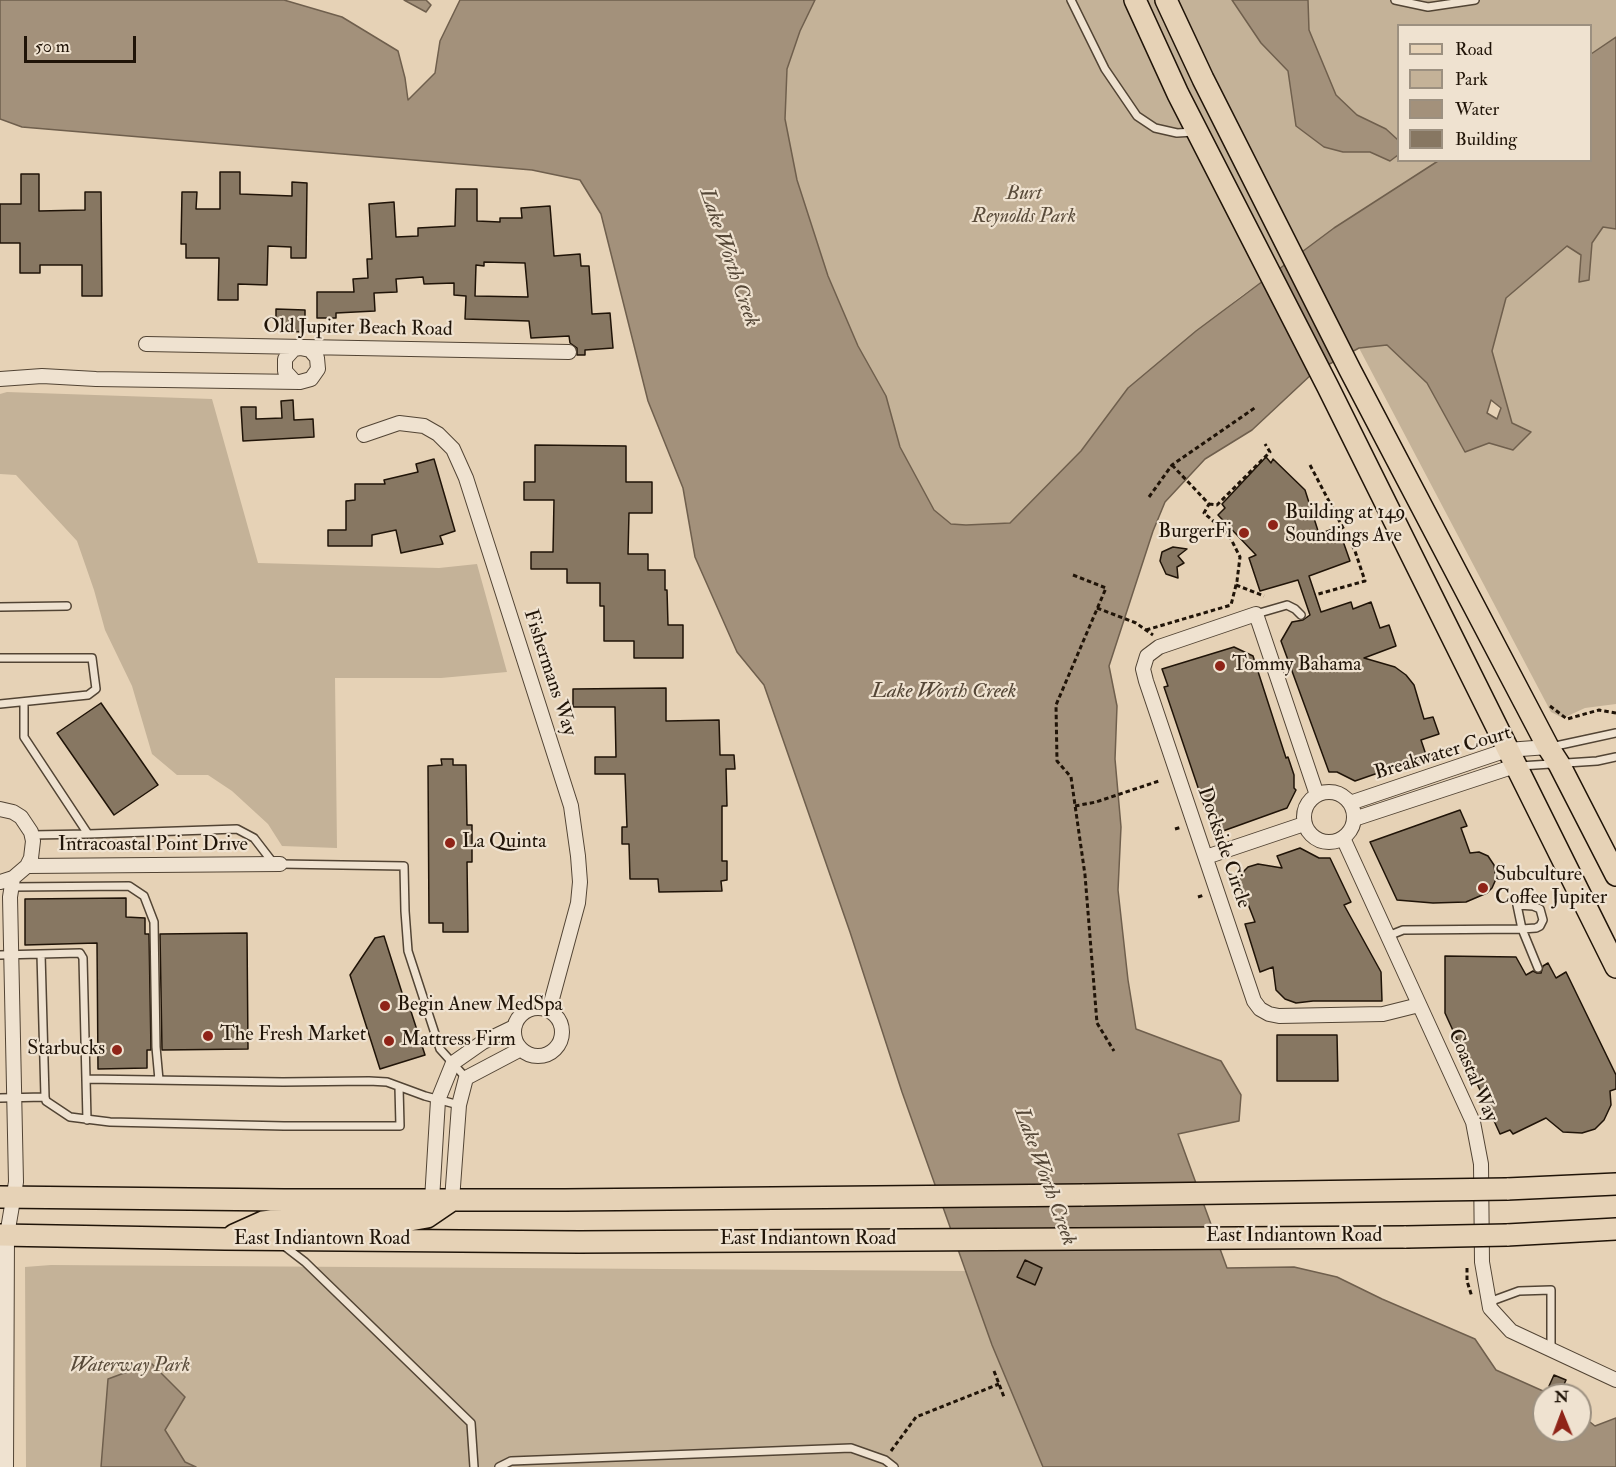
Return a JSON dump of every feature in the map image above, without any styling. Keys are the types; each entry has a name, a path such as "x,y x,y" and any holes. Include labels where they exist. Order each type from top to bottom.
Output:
{"main road":[{"path":"1135,0 1197,132 1328,387 1616,967"},
{"path":"1167,0 1203,79 1350,370 1616,875"},
{"name":"East Indiantown Road","path":"7,1197 565,1200 1507,1189 1616,1184"},
{"path":"225,1239 263,1222 289,1219 410,1220 427,1217 442,1200"},
{"name":"East Indiantown Road","path":"4,1235 579,1242 1406,1237 1616,1229"}],"street":[{"name":"Old Jupiter Beach Road","path":"146,344 569,352"},
{"path":"0,378 42,376 96,379 294,381 306,381 311,379 318,369 314,354 310,350 300,348 288,353 284,365 288,377 294,381"},
{"name":"Fishermans Way","path":"364,435 399,423 424,426 453,449 466,478 571,806 579,856 578,903 549,1010"},
{"path":"1256,614 1317,795"},
{"name":"Dockside Circle","path":"1256,614 1159,647 1147,656 1143,669 1254,1001 1260,1010 1279,1016 1383,1014 1419,1005"},
{"name":"Breakwater Court","path":"1350,803 1511,758 1554,755"},
{"name":"Breakwater Court","path":"1354,819 1511,758"},
{"path":"1330,791 1338,793 1350,803 1354,819 1352,827 1343,838 1323,842 1308,832 1304,824 1308,801 1330,791"},
{"path":"0,809 13,812 21,817 32,835 33,850 27,866 8,882 5,955 7,1097 16,1182 7,1197 4,1235 6,1467"},
{"path":"1206,857 1304,824"},
{"name":"Coastal Way","path":"1343,838 1473,1122 1481,1164 1482,1262 1490,1308 1511,1330 1616,1380"},
{"name":"Intracoastal Point Drive","path":"27,866 277,864"},
{"path":"543,1008 549,1010 560,1022 562,1031 558,1046 552,1052 536,1056 521,1049 514,1035 517,1020 528,1010 543,1008"},
{"path":"442,1200 438,1100 453,1063 483,1042 514,1027"},
{"path":"442,1200 466,1078 521,1049"}],"lane":[{"path":"1071,0 1105,69 1137,116 1155,128 1177,133 1197,132"},
{"path":"1395,0 1428,8 1475,0"},
{"path":"1256,614 1287,605 1296,609 1301,615"},
{"path":"0,607 67,606"},
{"path":"0,658 90,658 93,660 96,689 88,695 0,704"},
{"path":"24,702 24,736 88,834"},
{"path":"1554,755 1616,733"},
{"path":"1511,758 1554,755 1597,761 1616,757"},
{"path":"32,835 237,829 254,838 277,864 404,866 408,951 440,1049 466,1078"},
{"path":"8,882 129,886 144,896 154,922 156,1047 159,1080"},
{"path":"1388,936 1403,930 1522,928 1536,928 1543,920 1540,909 1533,906 1517,905 1522,928 1538,968"},
{"path":"5,955 80,953 83,958 87,1120"},
{"path":"41,954 45,1097 70,1117 87,1120 284,1126 400,1126 399,1087"},
{"path":"86,1080 283,1082 369,1080 387,1082 459,1105"},
{"path":"7,1097 45,1097"},
{"path":"277,1239 305,1262 471,1423 474,1467"},
{"path":"1489,1302 1519,1291 1551,1290 1551,1349"},
{"path":"499,1467 511,1461 851,1448 885,1460 894,1467"}],"path":[{"path":"1149,497 1172,465 1256,406"},
{"path":"1172,465 1209,504 1217,505 1270,452 1265,444"},
{"path":"1310,465 1355,551 1365,581 1315,595"},
{"path":"1146,630 1231,605 1240,557 1229,535 1204,513 1209,504"},
{"path":"1073,575 1106,588 1056,705 1057,761 1071,777 1084,875 1097,1023 1114,1051"},
{"path":"1236,585 1264,596"},
{"path":"1097,608 1136,623 1154,635"},
{"path":"1550,706 1567,719 1599,710 1616,713"},
{"path":"1075,806 1096,802 1159,781"},
{"path":"993,1371 1004,1396"},
{"path":"885,1460 916,1417 999,1384"}],"green space":[{"name":"Burt Reynolds Park","path":"815,0 1616,0 1616,37 1592,53 1592,24 1397,24 1397,162 1437,162 1241,296 1128,388 1081,451 1010,523 966,525 952,524 934,510 900,447 886,396 858,346 828,276 797,180 785,119 787,69 800,31"},
{"path":"1603,227 1616,229 1616,704 1585,708 1563,718 1551,712 1359,348 1387,345 1427,383 1465,451 1512,423 1492,351 1506,298 1567,246 1581,255"},
{"path":"7,392 212,399 258,563 439,568 477,564 507,672 441,678 335,678 337,848 282,846 268,824 232,791 208,775 177,775 152,754 132,686 105,630 77,541 16,475 0,474 0,394"},
{"name":"Waterway Park","path":"51,1265 969,1271 1047,1467 26,1467 25,1267"}],"water":[{"name":"Lake Worth Creek","path":"0,0 284,0 342,17 398,51 408,100 435,73 440,41 460,0 815,0 800,31 787,69 785,119 797,180 828,276 858,346 886,396 900,447 934,510 951,524 966,525 1010,523 1081,451 1128,388 1196,331 1334,228 1436,162 1592,162 1592,53 1616,37 1616,229 1603,227 1592,243 1589,280 1579,282 1581,255 1567,246 1506,298 1492,351 1512,423 1531,432 1513,450 1489,443 1465,452 1427,383 1387,345 1359,348 1313,373 1252,430 1205,459 1165,502 1153,531 1109,666 1117,706 1115,759 1121,827 1118,890 1136,1029 1221,1061 1241,1095 1239,1121 1178,1134 1227,1268 1294,1267 1337,1277 1475,1339 1496,1370 1532,1386 1532,1443 1592,1443 1592,1424 1595,1426 1616,1418 1616,1467 1043,1467 992,1345 902,1092 850,932 764,685 737,652 695,557 683,488 648,401 601,214 580,180 532,170 22,127 0,119","holes":["1491,400 1501,408 1497,419 1487,413"]},
{"path":"404,0 426,0 431,5 426,12"},
{"path":"1232,0 1308,0 1309,30 1336,95 1357,115 1386,129 1397,139 1397,156 1390,161 1370,152 1343,152 1324,147 1296,126 1288,71 1261,43"},
{"path":"151,1363 185,1397 165,1430 185,1462 196,1467 101,1467 108,1379"}],"building":[{"path":"220,172 240,172 240,194 292,196 292,182 307,183 306,258 291,258 291,247 268,246 267,285 238,284 238,300 218,300 219,258 186,258 186,244 181,244 182,192 197,192 196,209 220,209"},
{"path":"21,174 39,174 39,211 85,210 85,192 101,192 102,296 82,296 82,265 40,265 40,273 20,273 20,243 0,243 0,204 21,204"},
{"path":"456,189 477,189 477,221 500,222 500,218 522,218 521,208 550,206 554,256 580,254 581,266 589,266 592,314 610,313 613,348 585,350 585,355 577,355 577,348 570,343 569,336 531,338 529,321 465,319 466,296 454,295 454,283 424,284 423,277 396,279 397,292 374,293 375,311 336,313 336,318 317,318 317,292 354,292 353,279 368,278 367,259 372,259 369,204 394,202 396,237 418,236 418,228 455,226","holes":["484,262 525,263 528,297 475,296 476,265 484,266"]},
{"path":"276,309 305,310 305,332 276,331"},
{"path":"293,400 294,420 313,419 314,437 243,441 241,407 256,407 256,419 282,418 281,401"},
{"path":"535,445 626,446 626,482 652,482 652,513 629,513 628,554 648,554 648,570 665,570 668,625 683,625 683,658 634,658 634,641 604,641 604,606 600,606 600,583 567,583 567,569 531,569 531,552 553,552 554,500 524,500 524,482 535,482"},
{"path":"1266,457 1271,463 1273,459 1305,490 1319,534 1338,527 1350,561 1309,576 1321,612 1351,602 1353,609 1371,602 1380,628 1389,625 1396,646 1364,658 1395,667 1414,685 1424,719 1433,717 1439,734 1421,740 1428,761 1406,768 1401,765 1355,781 1337,772 1329,772 1281,641 1292,622 1303,620 1310,615 1298,580 1260,591 1249,558 1256,555 1218,515 1225,508 1222,504"},
{"path":"434,459 455,531 440,536 443,544 401,553 396,530 372,535 372,546 328,546 328,530 346,530 346,501 355,500 355,484 385,484 384,480 418,472 416,464"},
{"path":"1173,547 1187,549 1178,556 1184,563 1177,567 1178,578 1166,574 1160,561 1162,552"},
{"path":"1234,647 1253,656 1286,758 1288,757 1294,775 1296,790 1287,808 1223,831 1217,814 1208,817 1164,687 1168,686 1162,669"},
{"path":"666,688 666,721 719,720 720,755 734,755 735,769 726,769 727,806 722,806 722,861 727,861 727,880 721,881 722,891 659,892 658,879 630,879 629,844 622,844 622,827 627,827 625,774 595,774 595,757 616,757 615,707 573,707 573,689"},
{"path":"101,703 158,785 114,815 57,733"},
{"name":"La Quinta","path":"441,759 453,759 453,765 466,765 467,825 472,825 472,862 467,862 468,932 443,932 443,923 429,923 428,766 442,765"},
{"path":"1460,810 1467,826 1461,828 1470,853 1479,852 1488,856 1494,865 1496,879 1492,888 1487,893 1466,902 1433,903 1397,900 1370,842"},
{"path":"1300,848 1319,858 1330,858 1351,902 1344,905 1381,972 1382,1001 1296,1003 1285,999 1276,990 1273,967 1260,972 1245,924 1255,922 1248,904 1241,897 1238,882 1241,874 1248,867 1258,864 1282,868 1277,856"},
{"path":"126,898 126,917 145,918 145,934 149,934 151,1050 147,1050 147,1068 98,1069 97,943 25,945 25,899"},
{"path":"247,933 248,1049 162,1050 160,934"},
{"path":"384,936 425,1055 380,1069 350,975 375,938"},
{"path":"1445,956 1516,957 1526,975 1533,971 1541,973 1543,966 1548,963 1556,978 1566,972 1616,1075 1616,1089 1610,1091 1611,1105 1604,1120 1595,1129 1582,1133 1563,1132 1546,1118 1513,1134 1510,1130 1500,1134 1445,1013"},
{"path":"1277,1035 1337,1035 1338,1081 1277,1081"},
{"path":"1025,1260 1042,1268 1035,1285 1017,1277"},
{"path":"1554,1375 1566,1380 1565,1383 1550,1383"}],"place":[{"name":"Building at 149 Soundings Ave","path":"1273,525"},
{"name":"BurgerFi","path":"1244,533"},
{"name":"Tommy Bahama","path":"1220,666"},
{"name":"La Quinta","path":"450,843"},
{"name":"Subculture Coffee Jupiter","path":"1483,888"},
{"name":"Begin Anew MedSpa","path":"385,1006"},
{"name":"The Fresh Market","path":"208,1036"},
{"name":"Mattress Firm","path":"389,1041"},
{"name":"Starbucks","path":"117,1050"}]}
